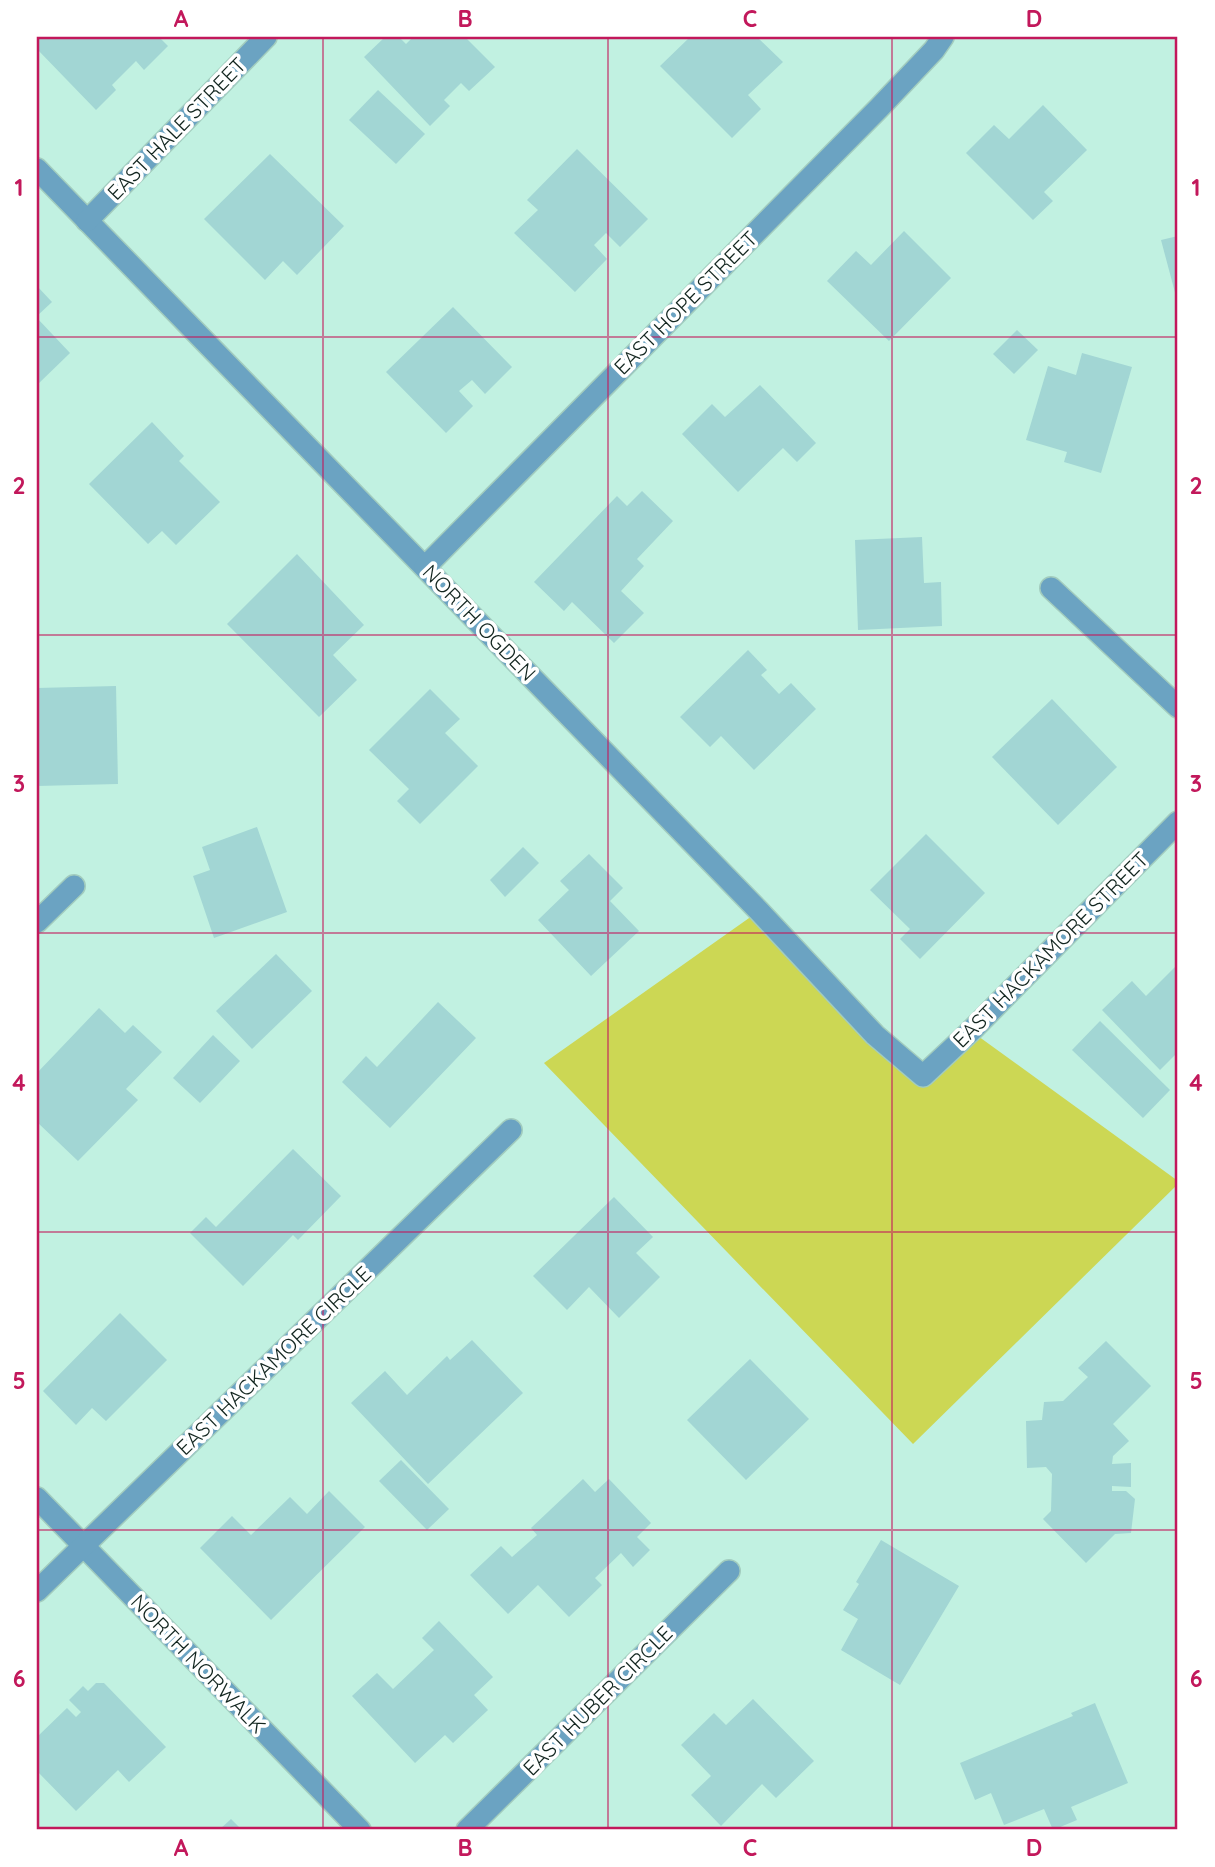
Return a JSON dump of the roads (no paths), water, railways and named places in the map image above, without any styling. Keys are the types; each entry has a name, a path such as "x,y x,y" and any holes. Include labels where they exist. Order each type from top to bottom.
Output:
{"street":[{"name":"EAST HALE STREET","path":"87,221 266,37"},
{"name":"EAST HOPE STREET","path":"425,567 879,108 943,37"},
{"name":"NORTH OGDEN","path":"37,169 759,911 875,1035 923,1076"},
{"path":"1051,588 1178,707"},
{"name":"EAST HACKAMORE STREET","path":"923,1076 1178,822"},
{"path":"37,922 74,886"},
{"name":"EAST HACKAMORE CIRCLE","path":"37,1591 511,1130"},
{"name":"NORTH NORWALK","path":"37,1498 360,1830"},
{"name":"EAST HUBER CIRCLE","path":"467,1830 729,1571"}]}
